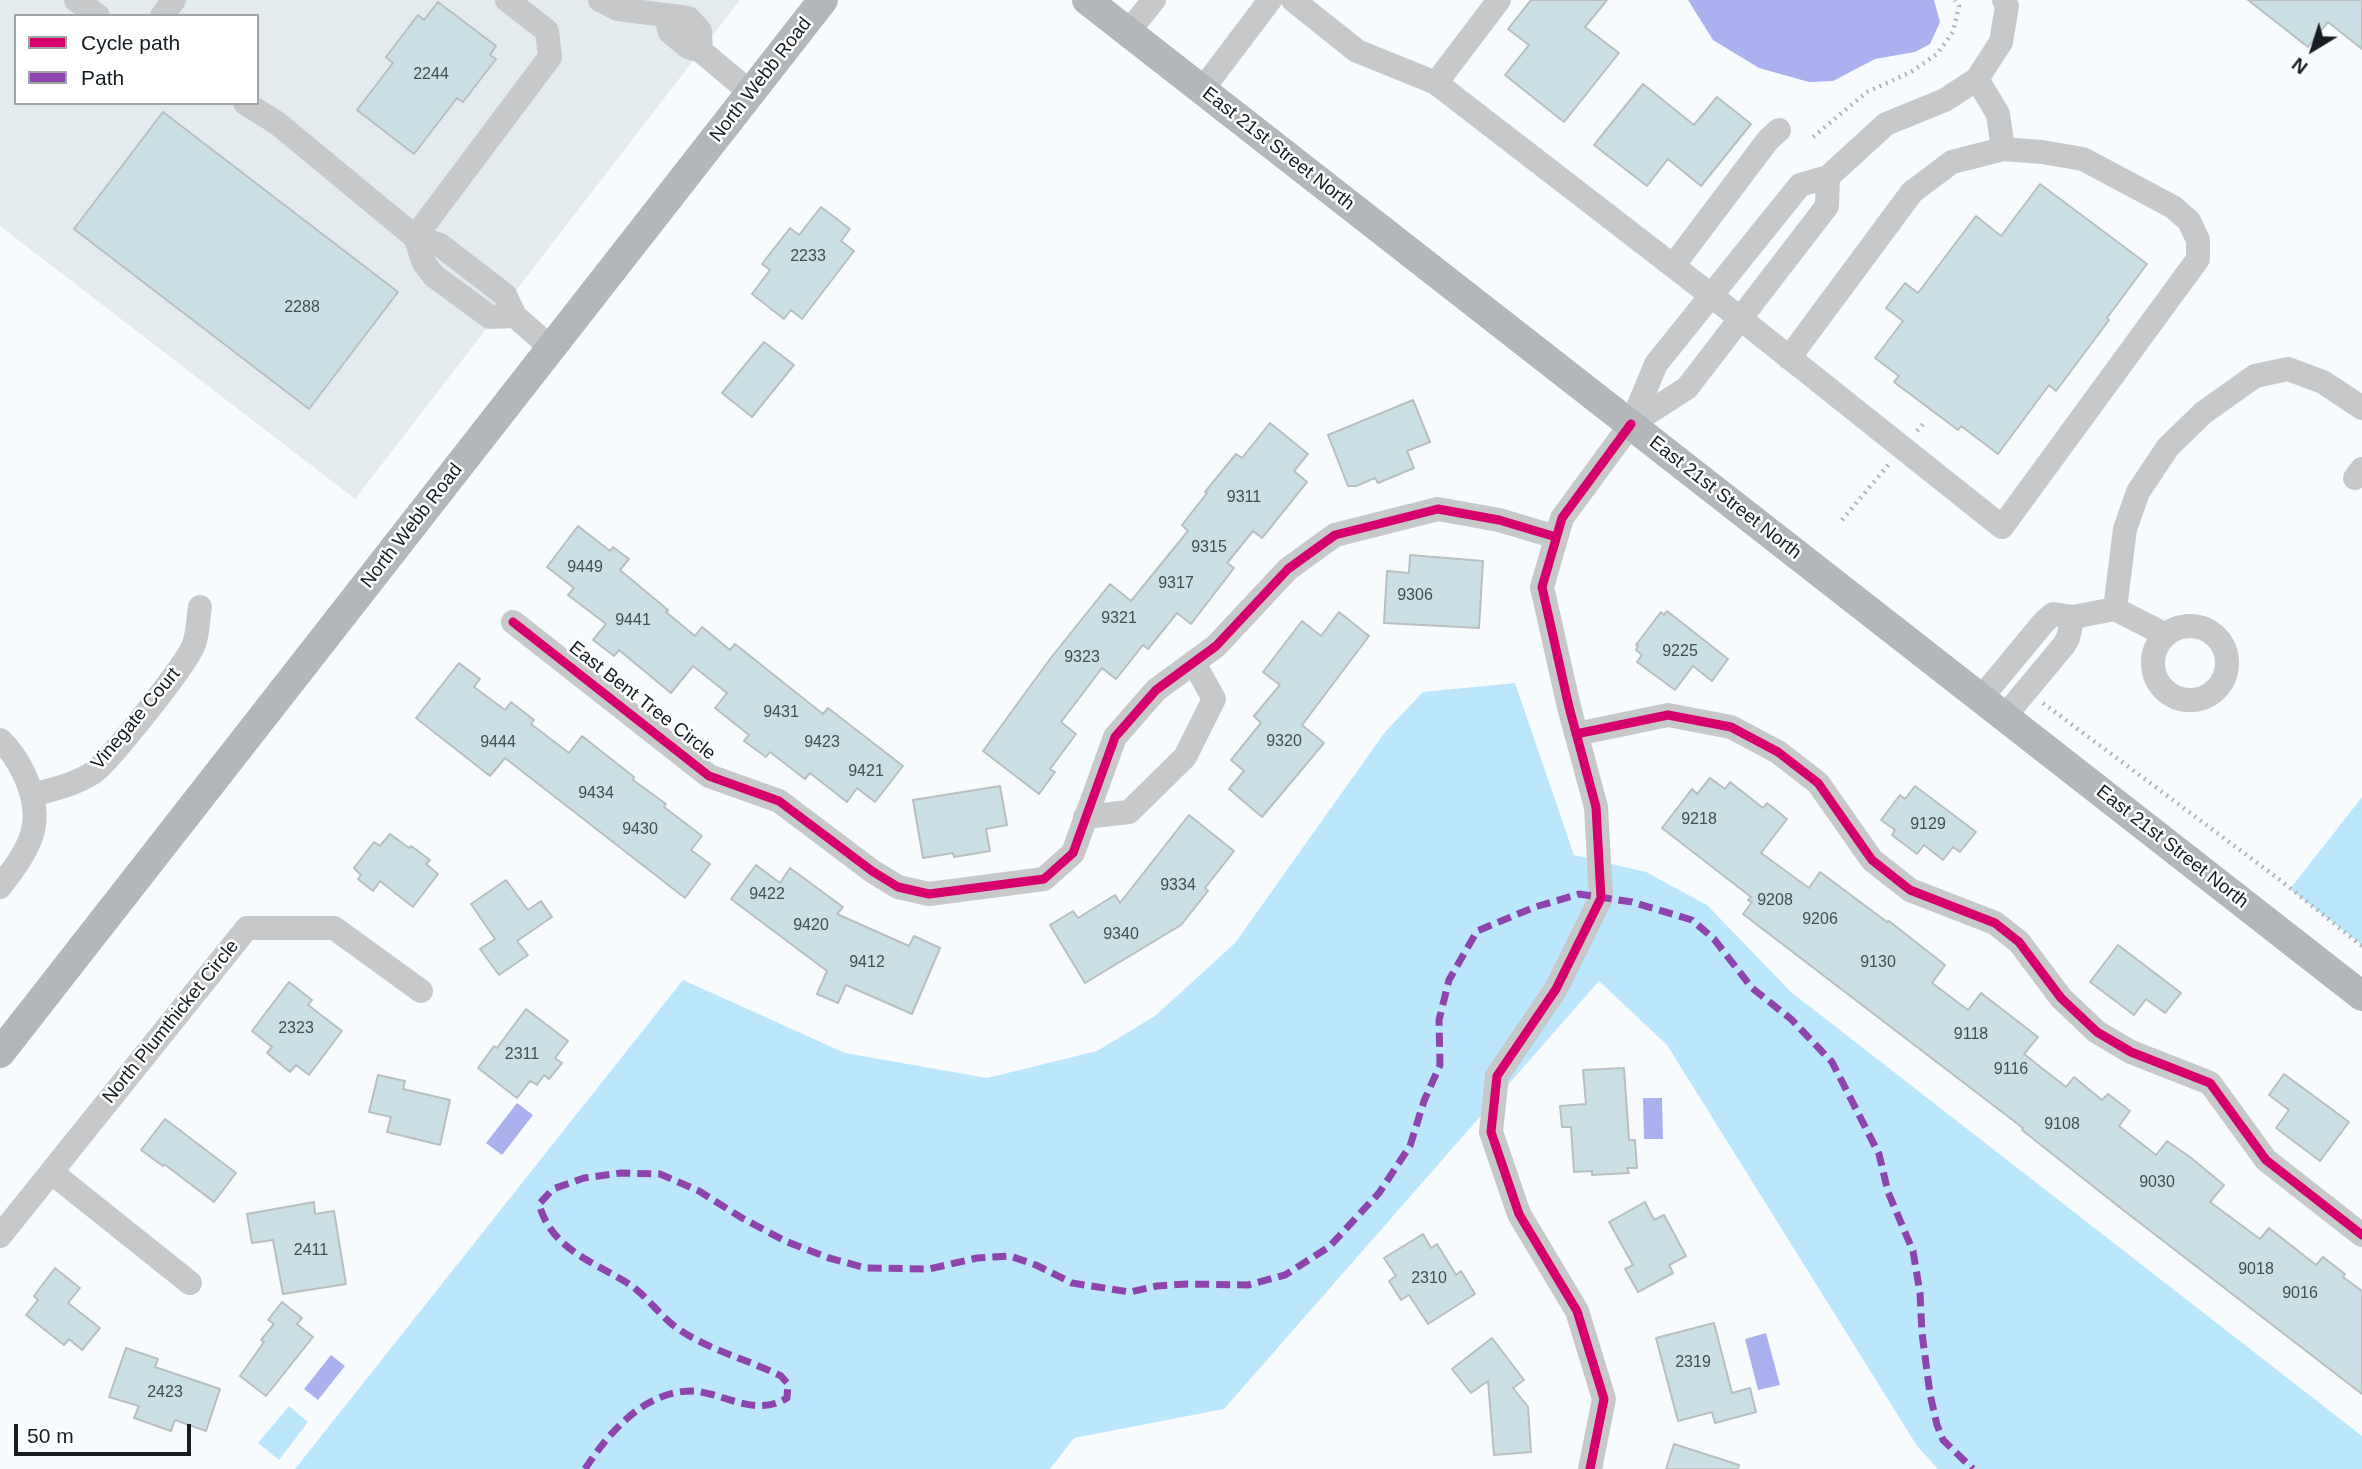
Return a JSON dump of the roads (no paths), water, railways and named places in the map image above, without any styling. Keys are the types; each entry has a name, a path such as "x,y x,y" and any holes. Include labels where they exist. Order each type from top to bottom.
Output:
{"main road":[{"name":"North Webb Road","path":"0,1053 823,0"},
{"name":"East 21st Street North","path":"1087,0 2362,996"}],"street":[{"path":"76,0 95,14"},
{"path":"415,237 550,57 547,31 507,0"},
{"path":"600,0 618,9 671,8 670,32 688,47 701,51 751,93"},
{"path":"1128,32 1154,0"},
{"path":"1202,90 1270,0"},
{"path":"1293,0 1357,51 1436,83 1712,296 1789,358 2002,527 2198,259 2198,240 2189,221 2173,207 2083,159 2003,149 1952,162 1912,192 1789,358"},
{"path":"1436,83 1499,0"},
{"path":"1590,1469 1604,1399 1577,1311 1519,1214 1491,1132 1497,1076 1556,989 1601,898 1596,807 1542,587 1556,537 1562,518 1631,424 1656,364 1800,185 1828,177 1886,124 1945,100 1977,79 2001,42 2007,6 2004,0"},
{"path":"1977,79 1998,114 2003,149"},
{"path":"247,105 277,123 415,237 440,245 505,295 515,316 551,348"},
{"path":"1673,266 1768,140 1779,130"},
{"path":"1631,424 1687,387 1827,206 1828,177"},
{"path":"2115,609 2124,529 2138,492 2168,447 2203,414 2255,376 2288,369 2323,382 2362,408"},
{"name":"East Bent Tree Circle","path":"513,622 709,776 779,801 872,871 898,887 929,894 1044,879 1073,853 1115,737 1156,690 1216,646 1287,569 1335,535 1438,509 1499,520 1556,537"},
{"name":"Vinegate Court","path":"33,795 75,782 95,772 113,752 177,671 194,645 200,607"},
{"path":"1981,698 2053,614 2073,617 2115,609 2166,635"},
{"path":"2005,716 2068,638 2073,617"},
{"path":"1085,817 1129,812 1185,757 1214,699 1194,663"},
{"path":"1576,734 1668,715 1731,727 1778,752 1818,783 1872,860 1910,890 1995,922 2019,942 2061,998 2097,1032 2131,1052 2210,1083 2266,1160 2362,1235"},
{"path":"0,740 20,765 33,795 36,810 34,831 25,854 0,887"},
{"name":"North Plumthicket Circle","path":"0,1236 247,928 334,928 421,991"},
{"path":"51,1172 190,1283"}],"water":[{"path":"1688,0 1934,0 1940,22 1930,44 1915,52 1875,59 1833,81 1809,82 1759,68 1713,40"},
{"path":"1643,1098 1662,1098 1663,1139 1644,1139"},
{"path":"517,1103 533,1115 502,1155 486,1143"},
{"path":"1766,1333 1780,1385 1758,1390 1745,1339"},
{"path":"331,1355 345,1366 318,1400 304,1389"}]}
